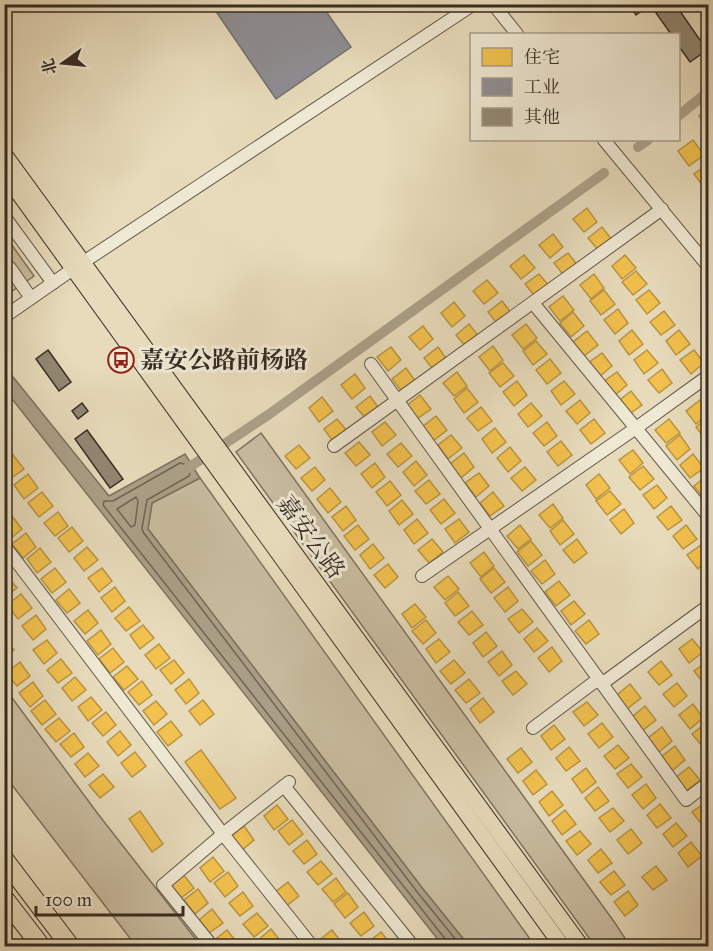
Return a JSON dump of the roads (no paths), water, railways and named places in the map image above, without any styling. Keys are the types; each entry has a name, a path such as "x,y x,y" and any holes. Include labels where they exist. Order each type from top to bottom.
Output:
{"highway":[{"path":"4,859 70,946"},
{"path":"4,898 41,946"}],"main road":[{"name":"嘉安公路","path":"4,153 78,266"},
{"name":"嘉安公路","path":"4,173 78,266 204,440 581,946"},
{"name":"嘉安公路","path":"224,467 562,946"}],"street":[{"path":"4,317 474,4"},
{"path":"493,4 517,33"},
{"path":"605,141 708,266"},
{"path":"334,446 662,209"},
{"path":"4,216 53,283"},
{"path":"4,263 31,298"},
{"path":"533,303 708,516"},
{"path":"371,364 686,800 708,783"},
{"path":"422,576 708,376"},
{"path":"4,545 223,834 312,946"},
{"path":"533,728 593,683 607,680 708,606"},
{"path":"212,946 163,885 287,784 413,946"}],"water":[{"path":"5,367 109,496 185,454 200,478 152,503 148,529 469,946 443,946 5,390"}],"waterway":[{"path":"680,114 708,92"},
{"path":"638,147 647,141"},
{"path":"182,472 268,415 604,173"}],"place":[{"name":"嘉安公路前杨路","path":"121,360"}]}
